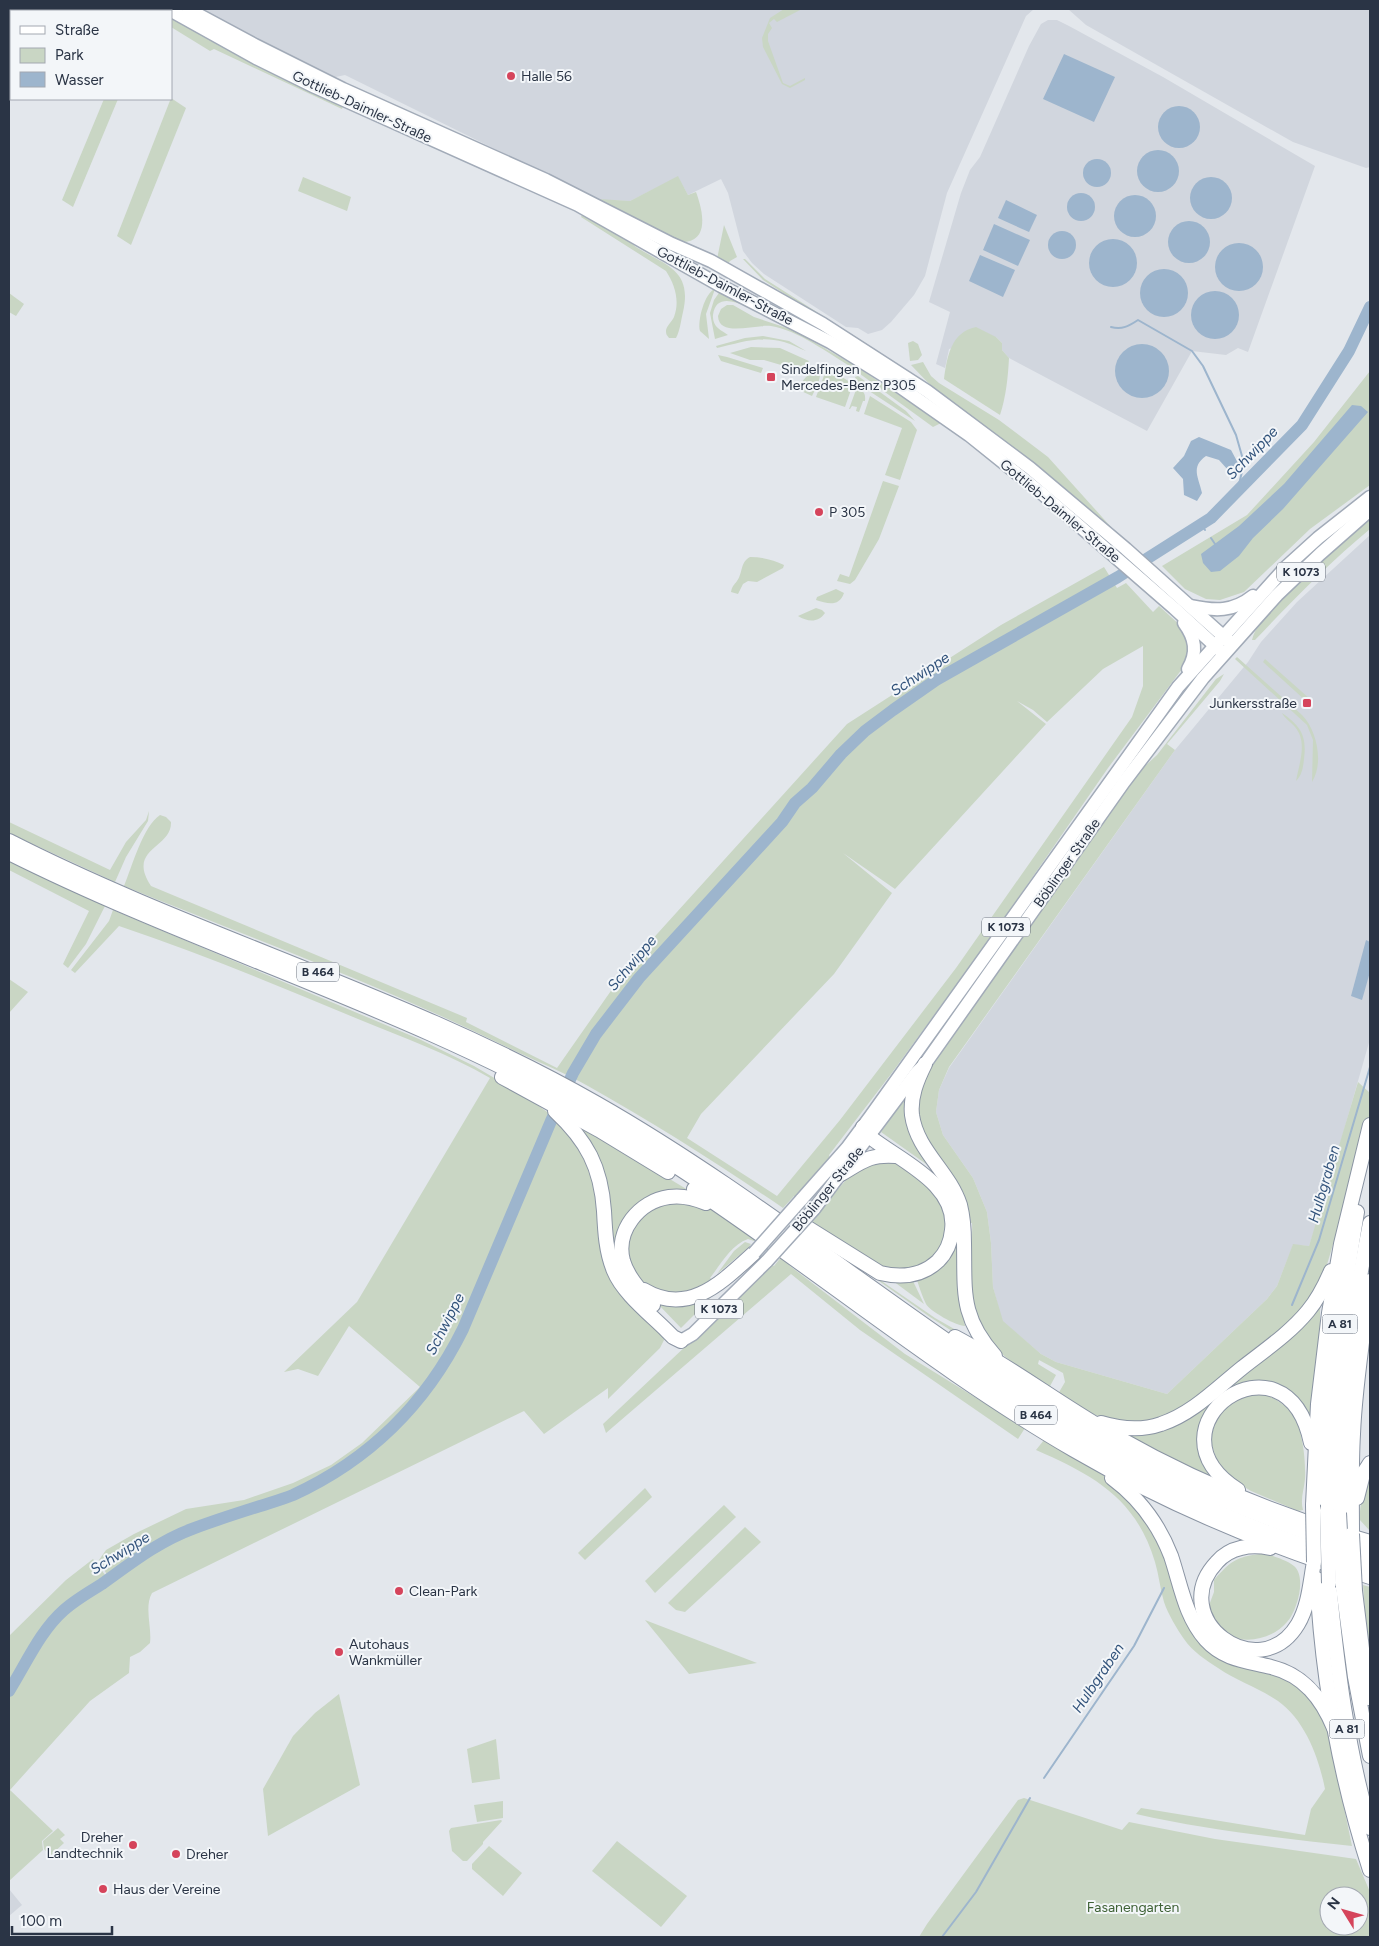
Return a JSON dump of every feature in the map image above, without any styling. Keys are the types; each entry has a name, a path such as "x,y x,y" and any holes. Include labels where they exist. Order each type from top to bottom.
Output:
{"highway":[{"name":"B 464","path":"9,840 134,898 420,1015 579,1112 723,1209 946,1367 1073,1450 1170,1501 1223,1525 1297,1554 1370,1576"},
{"name":"B 464","path":"9,853 149,917 413,1025 543,1090"},
{"path":"925,1064 914,1087 912,1103 914,1124 922,1144 951,1184 960,1206 963,1280 969,1316 984,1343 1004,1366"},
{"path":"543,1090 579,1112 589,1153 600,1179 607,1244 614,1272 625,1288 673,1337 681,1341"},
{"name":"B 464","path":"579,1112 646,1132 726,1184 930,1329 1050,1409 1155,1469 1253,1513 1298,1530 1370,1553"},
{"name":"B 464","path":"579,1112 656,1152 716,1192 953,1360 1088,1446 1156,1483 1226,1516 1298,1543 1370,1566"},
{"path":"1370,1125 1339,1255 1323,1355 1313,1506 1314,1562 1331,1584 1359,1634 1370,1668"},
{"path":"869,1132 927,1168 955,1193"},
{"path":"869,1132 897,1156"},
{"name":"A 81","path":"1346,1520 1328,1439 1335,1359 1360,1190 1370,1140"},
{"path":"841,1174 869,1158 883,1155 897,1156"},
{"name":"B 464","path":"726,1184 750,1191 880,1273 897,1276 914,1275 937,1261 945,1251 950,1239 952,1216 949,1205 942,1193 929,1179 897,1156"},
{"path":"681,1341 678,1332 637,1286 626,1268 622,1251 624,1232 639,1212 652,1201 675,1196 692,1198 723,1209"},
{"name":"A 81","path":"1370,1223 1355,1302 1340,1447 1346,1520 1331,1584 1337,1665 1345,1718 1370,1828"},
{"path":"637,1286 665,1299 679,1300 695,1297 718,1284 754,1253"},
{"path":"1087,1418 1111,1426 1141,1428 1160,1425 1181,1415 1275,1342 1300,1319 1318,1298 1339,1255"},
{"path":"1370,1281 1370,1293"},
{"path":"1346,1520 1358,1369 1370,1286"},
{"name":"B 464","path":"930,1329 948,1334 1004,1366 1121,1440 1161,1461 1259,1505 1296,1519 1370,1542"},
{"path":"1259,1505 1224,1480 1208,1458 1205,1432 1213,1411 1221,1401 1230,1394 1245,1388 1262,1388 1280,1393 1295,1405 1303,1415 1315,1455"},
{"path":"1073,1450 1127,1490 1147,1512 1166,1546 1188,1612 1196,1627 1207,1641 1220,1652 1235,1660 1273,1668 1295,1676 1317,1696 1334,1728"},
{"path":"1370,1463 1363,1474 1346,1520 1320,1622 1334,1728 1355,1819 1370,1870"},
{"path":"1297,1554 1257,1546 1235,1550 1224,1555 1211,1569 1203,1588 1202,1605 1208,1623 1221,1638 1236,1647 1256,1650 1272,1646 1287,1638 1299,1623 1308,1599 1331,1584"},
{"name":"A 81","path":"1331,1584 1353,1668 1370,1756"},
{"path":"1359,1634 1370,1711"}],"main road":[{"name":"Gottlieb-Daimler-Straße","path":"188,9 334,85 546,180 672,244 711,261 823,324 901,374 1030,468 1189,605 1223,645"},
{"name":"Gottlieb-Daimler-Straße","path":"172,11 232,45 315,87 578,206 721,286 830,342 950,420 1045,496 1174,608 1223,645"},
{"name":"Böblinger Straße","path":"754,1253 801,1200 869,1132 925,1064 1124,782 1188,698 1223,645 1274,580 1318,538 1370,497"},
{"name":"Böblinger Straße","path":"681,1341 694,1334 767,1261 814,1209 841,1174 1177,688 1370,510"},
{"path":"1189,605 1207,610 1220,610 1234,606 1246,601 1274,580"},
{"path":"1174,608 1188,629 1195,647 1191,664 1177,688"}],"shaded area":[{"path":"199,9 1034,9 1026,16 947,193 925,276 914,295 891,322 882,330 868,334 858,328 846,327 764,274 752,263 743,251 728,193 721,179 688,195 678,177 630,201 596,199 345,75 331,78"},
{"path":"1068,9 1370,9 1370,167 1366,168 1293,142 1086,25"},
{"path":"1048,20 1057,20 1163,77 1315,166 1248,352 1238,348 1226,355 1192,351 1147,431 1009,358 1002,350 1002,343 996,337 949,349 945,368 936,364 950,312 929,302 961,193 970,170 980,157 1029,46 1041,24"},
{"path":"1370,535 1370,1039 1309,1246 1293,1245 1277,1286 1267,1299 1167,1394 1056,1362 1041,1354 1002,1321 993,1287 991,1243 987,1212 973,1178 943,1135 936,1112 939,1090 949,1068 1175,750 1248,662 1261,642 1297,602"},
{"path":"9,1889 22,1905 9,1916"}],"green space":[{"path":"784,9 802,9 777,22 774,19 769,23 772,28 768,34 768,41 783,83 790,86 805,78 805,80 790,88 782,84 763,47 762,38 770,18"},
{"path":"172,15 343,105 342,109 214,49 210,51 172,28"},
{"path":"172,99 186,108 131,245 117,236"},
{"path":"104,100 118,100 73,207 62,200"},
{"path":"678,176 688,195 696,192 701,208 702,225 700,232 696,238 689,241 679,242 599,201 599,199 630,201"},
{"path":"303,177 351,197 347,211 298,191"},
{"path":"583,213 666,264 680,277 684,286 685,298 676,338 669,338 666,333 667,327 674,317 677,305 674,287 666,271 581,217"},
{"path":"724,225 737,257 727,265 717,259"},
{"path":"743,259 765,279 881,353 872,350 763,280"},
{"path":"715,289 706,314 709,339 700,331 699,326 705,301 711,291"},
{"path":"721,290 773,319 730,301 722,302 716,306 713,319 718,328 728,335 715,339 710,313 714,300"},
{"path":"9,293 24,304 16,316 9,312"},
{"path":"727,305 733,305 754,317 793,330 854,365 853,368 802,337 781,328 771,326 724,327 720,323 718,316 721,309"},
{"path":"976,327 996,337 1002,343 1002,350 1009,358 1004,401 1000,415 944,379 949,354 956,340 961,334"},
{"path":"763,336 789,341 806,351 787,343 766,339 750,340 717,348 716,346 745,338"},
{"path":"913,341 918,344 922,355 918,360 910,361 908,343"},
{"path":"751,347 780,348 809,361 804,369 798,370 764,360 750,360 730,353"},
{"path":"718,355 763,368 761,373 721,361"},
{"path":"923,362 931,376 939,383 999,420 1048,457 1120,537 936,391 911,365"},
{"path":"816,365 819,368 820,376 812,396 799,390 802,381"},
{"path":"823,365 853,384 845,407 816,397 825,373"},
{"path":"857,367 941,423 933,427 856,371"},
{"path":"1370,371 1370,485 1310,529 1244,592 1220,600 1206,599 1185,589 1162,566 1247,515 1314,442"},
{"path":"858,376 906,411 915,421 857,383 855,377"},
{"path":"857,387 865,396 865,401 863,401 859,412 856,411 857,407 852,406 849,409"},
{"path":"870,396 911,422 917,430 900,480 885,475 902,428 864,414"},
{"path":"883,481 899,486 879,539 855,580 850,584 837,581 840,574 849,577"},
{"path":"1370,516 1370,529 1340,555 1255,640 1252,640 1257,627 1283,595"},
{"path":"750,557 768,559 784,565 783,568 757,582 748,581 743,584 738,594 731,592 739,578 743,565"},
{"path":"1104,567 1117,588 1126,583 1153,612 1159,606 1182,627 1190,644 1185,665 1108,768 987,943 829,1155 830,1158 797,1197 794,1196 783,1208 711,1160 562,1072 420,1007 322,965 124,886 148,828 160,815 166,817 171,822 169,831 165,838 147,856 144,864 145,873 151,886 467,1018 466,1022 557,1068 629,965 847,724 1001,625","holes":["1143,646 1143,686 1132,717 956,968 840,1120 777,1196 687,1138 701,1114 834,974 892,893 843,853 895,889 1046,724 1017,701 1033,710 1047,722 1103,669"]},
{"path":"836,589 844,593 839,601 829,603 816,600 817,597"},
{"path":"816,608 825,613 819,619 809,620 798,616"},
{"path":"1237,657 1302,715 1312,729 1317,747 1318,766 1312,782 1313,740 1307,725 1235,659"},
{"path":"1265,659 1310,699 1307,702 1263,662"},
{"path":"1224,674 1167,744 1175,750 949,1067 939,1090 936,1112 943,1135 973,1178 987,1212 991,1243 993,1287 1003,1321 1041,1354 1056,1362 1167,1394 1267,1299 1277,1286 1293,1244 1309,1246 1358,1082 1370,1093 1370,1119 1326,1268 1306,1303 1291,1322 1200,1398 1170,1416 1154,1422 1127,1424 1106,1419 1077,1406 1058,1394 1065,1382 1063,1373 1039,1360 1038,1364 1056,1375 1049,1388 1008,1359 987,1336 979,1323 971,1289 972,1223 967,1202 955,1179 925,1136 920,1124 918,1098 927,1072 1133,777 1157,755 1216,679"},
{"path":"1282,713 1294,722 1303,738 1305,751 1303,765 1301,774 1296,781 1302,753 1301,739 1295,727"},
{"path":"149,811 148,821 126,857 115,882 9,833 9,822 110,870 126,842 146,820"},
{"path":"9,861 105,906 86,944 68,968 63,964 89,911 9,870"},
{"path":"113,910 419,1039 474,1066 537,1103 569,1132 595,1179 602,1239 663,1335 664,1340 660,1348 608,1399 608,1388 544,1434 524,1411 152,1593 148,1611 150,1643 140,1652 130,1657 129,1673 90,1701 10,1790 53,1831 42,1841 43,1850 9,1881 9,1636 66,1580 93,1559 112,1584 99,1560 106,1550 186,1509 244,1500 293,1483 331,1465 362,1443 420,1387 349,1326 318,1376 298,1369 284,1372 357,1302 490,1078 408,1039 299,994 119,926 75,973 71,970 109,921"},
{"path":"9,979 28,992 9,1013"},
{"path":"908,1093 936,1171 881,1132"},
{"path":"575,1122 688,1190 661,1192 650,1195 628,1213 621,1224 626,1279 674,1331 620,1273"},
{"path":"893,1161 933,1188 946,1212 944,1245 927,1266 888,1273 809,1225 853,1172 864,1163"},
{"path":"657,1202 701,1204 718,1212 756,1238 754,1241 748,1239 731,1250 710,1278 713,1280 705,1289 666,1294 643,1285 631,1269 627,1242 640,1214"},
{"path":"957,1225 958,1292 965,1326 950,1321 928,1307 916,1277 929,1272"},
{"path":"745,1242 751,1244 717,1274 734,1251"},
{"path":"782,1256 790,1266 905,1354 1025,1428 1018,1439 860,1330 791,1274 606,1433 603,1424 772,1265 774,1266"},
{"path":"912,1279 924,1304 893,1281"},
{"path":"880,1280 935,1318 963,1334 969,1342 930,1317"},
{"path":"708,1297 710,1299 681,1328 658,1304 684,1305"},
{"path":"1320,1307 1320,1334 1311,1428 1304,1409 1297,1402 1245,1385 1236,1386 1217,1399 1206,1413 1215,1477 1187,1468 1120,1432 1152,1430"},
{"path":"1265,1394 1277,1400 1288,1409 1299,1429 1305,1464 1302,1498 1303,1510 1298,1511 1251,1491 1238,1483 1218,1463 1210,1440 1220,1409 1244,1395"},
{"path":"1044,1440 1111,1480 1134,1501 1163,1549 1179,1604 1265,1669 1303,1686 1326,1721 1352,1846 1216,1829 1136,1814 1141,1808 1305,1835 1311,1809 1325,1789 1315,1753 1296,1718 1278,1701 1225,1673 1191,1648 1166,1607 1155,1562 1147,1540 1136,1521 1110,1491 1076,1469 1036,1450"},
{"path":"1370,1472 1370,1531 1359,1519 1361,1503"},
{"path":"645,1488 652,1497 585,1560 578,1553"},
{"path":"724,1505 736,1517 655,1593 645,1581"},
{"path":"745,1527 761,1542 685,1612 676,1610 668,1603"},
{"path":"1266,1553 1284,1560 1298,1571 1300,1578 1299,1594 1291,1617 1280,1629 1271,1635 1250,1640 1230,1636 1214,1622 1208,1608 1214,1592 1214,1580 1231,1563 1249,1556"},
{"path":"1363,1585 1370,1587 1370,1648 1367,1638"},
{"path":"645,1620 757,1663 689,1674"},
{"path":"339,1694 360,1785 268,1836 263,1789 293,1736 315,1713"},
{"path":"496,1739 500,1779 472,1783 467,1749"},
{"name":"Fasanengarten","path":"1024,1798 1122,1830 1129,1822 1215,1839 1356,1859 1367,1886 1319,1886 1319,1936 1369,1936 1369,1890 1370,1892 1370,1937 919,1937 1018,1800"},
{"path":"503,1801 503,1818 477,1822 474,1805"},
{"path":"501,1820 467,1861 463,1861 452,1851 449,1831 451,1828"},
{"path":"58,1828 65,1835 60,1839 64,1843 50,1856 44,1849 43,1841"},
{"path":"617,1841 687,1896 661,1927 592,1871"},
{"path":"489,1846 522,1873 503,1896 472,1869 472,1864"}],"water":[{"path":"1064,54 1115,77 1094,122 1043,99"},
{"path":"1183,106 1191,109 1197,115 1200,127 1197,139 1191,145 1175,148 1167,145 1161,139 1158,123 1161,115 1167,109"},
{"path":"1162,150 1170,153 1176,159 1179,171 1176,183 1170,189 1154,192 1146,189 1140,183 1137,167 1140,159 1146,153"},
{"path":"1097,159 1107,163 1111,173 1107,183 1097,187 1087,183 1083,173 1087,163"},
{"path":"1215,177 1223,180 1229,186 1232,198 1229,210 1223,216 1207,219 1199,216 1193,210 1190,194 1193,186 1199,180"},
{"path":"1081,193 1091,197 1095,207 1091,217 1081,221 1071,217 1067,207 1071,197"},
{"path":"1139,195 1147,198 1153,204 1156,216 1153,228 1147,234 1131,237 1123,234 1117,228 1114,212 1117,204 1123,198"},
{"path":"1006,200 1037,215 1029,232 998,218"},
{"path":"1193,221 1201,224 1207,230 1210,242 1207,254 1201,260 1185,263 1177,260 1171,254 1168,238 1171,230 1177,224"},
{"path":"994,224 1030,240 1018,266 983,250"},
{"path":"1062,231 1072,235 1076,245 1072,255 1062,259 1052,255 1048,245 1052,235"},
{"path":"1113,239 1122,241 1130,246 1135,254 1137,263 1135,272 1130,280 1122,285 1113,287 1104,285 1096,280 1091,272 1089,263 1091,254 1096,246 1104,241"},
{"path":"1239,243 1248,245 1256,250 1261,258 1263,267 1261,276 1256,284 1248,289 1239,291 1230,289 1222,284 1217,276 1215,267 1217,258 1222,250 1230,245"},
{"path":"980,255 1015,270 1003,297 969,281"},
{"path":"1164,269 1173,271 1181,276 1186,284 1188,293 1186,302 1181,310 1173,315 1164,317 1155,315 1147,310 1142,302 1140,293 1142,284 1147,276 1155,271"},
{"path":"1215,291 1224,293 1232,298 1237,306 1239,315 1237,324 1232,332 1224,337 1215,339 1206,337 1198,332 1193,324 1191,315 1193,306 1198,298 1206,293"},
{"path":"1142,344 1152,346 1161,352 1167,361 1169,371 1167,381 1161,390 1152,396 1142,398 1132,396 1123,390 1117,381 1115,371 1117,361 1123,352 1132,346"},
{"path":"1352,405 1361,406 1368,412 1283,509 1253,538 1239,556 1220,571 1211,572 1203,563 1201,554 1239,526 1284,484"},
{"path":"1199,437 1231,450 1239,465 1236,469 1228,470 1219,460 1206,456 1201,460 1198,464 1197,473 1202,493 1197,501 1184,495 1183,479 1173,468 1184,456 1191,441"},
{"path":"1366,940 1370,942 1370,972 1362,1000 1351,996"}],"waterway":[{"name":"Schwippe","path":"9,1691 34,1648 55,1618 77,1599 145,1554 180,1534 216,1520 288,1497 321,1481 346,1465 393,1427 432,1382 463,1329 573,1073 596,1034 639,978 782,822 795,803 812,788 841,754 865,731 936,680 1118,577 1211,518 1302,425 1349,351 1370,307"},
{"path":"1111,327 1125,327 1138,320 1192,351 1203,366 1236,435 1244,463 1237,493"},
{"name":"Schwippe","path":"1201,524 1205,530"},
{"path":"1211,538 1215,544"},
{"name":"Hulbgraben","path":"1292,1305 1319,1240 1370,1067"},
{"name":"Hulbgraben","path":"1044,1778 1134,1646 1164,1588"},
{"name":"Hulbgraben","path":"942,1937 976,1892 1030,1798"}],"place":[{"name":"Halle 56","path":"511,76"},
{"name":"Sindelfingen Mercedes-Benz P305","path":"771,377"},
{"name":"P 305","path":"819,512"},
{"name":"Junkersstraße","path":"1307,703"},
{"name":"Clean-Park","path":"399,1591"},
{"name":"Autohaus Wankmüller","path":"339,1652"},
{"name":"Dreher Landtechnik","path":"133,1845"},
{"name":"Dreher","path":"176,1854"},
{"name":"Haus der Vereine","path":"103,1889"}]}
